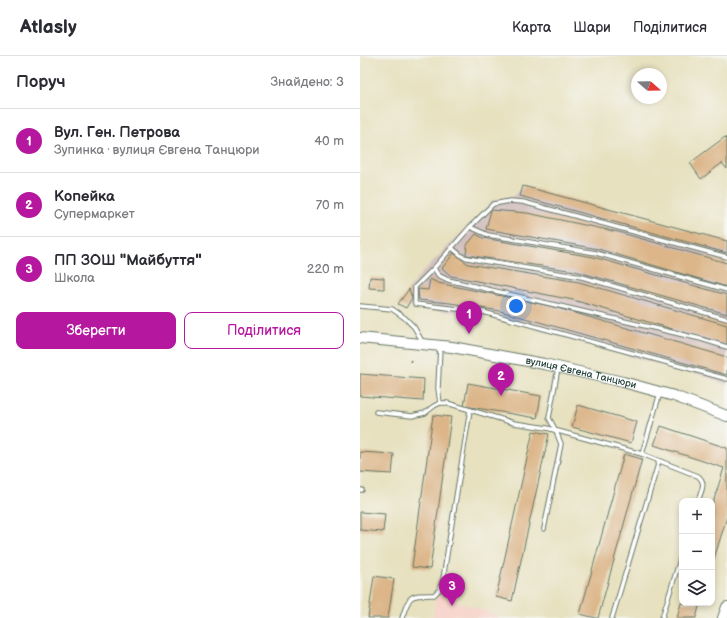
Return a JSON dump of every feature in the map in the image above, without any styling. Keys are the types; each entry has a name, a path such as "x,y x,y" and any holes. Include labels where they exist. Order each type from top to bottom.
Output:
{"street":[{"name":"вулиця Євгена Танцюри","path":"360,338 458,348 558,367 623,382 674,396 727,416"},
{"path":"723,618 727,607"}],"lane":[{"path":"727,257 523,202 510,201 493,204 415,287 415,304 483,312 727,379"},
{"path":"470,227 488,235 596,253 727,290"},
{"path":"452,248 463,257 582,276 727,320"},
{"path":"434,268 438,275 448,280 701,338 727,347"},
{"path":"360,306 392,309 405,318 414,327 424,344"},
{"path":"440,346 438,388 440,403"},
{"path":"544,529 561,444 549,418 558,367"},
{"path":"642,454 660,392"},
{"path":"376,412 412,416 425,413 440,403 447,403 514,423 547,428 642,454 698,476 702,479 704,484 699,498"},
{"path":"402,618 407,602 411,597 415,595 434,595 439,590 443,580 470,410"},
{"path":"612,618 659,461"},
{"path":"662,618 679,563"}],"shaded area":[{"path":"523,186 727,241 727,385 705,376 613,352 504,319 406,306 412,298 409,289 421,274 494,200 513,197"},
{"path":"436,594 504,618 433,618"}],"building":[{"path":"725,137 727,139 727,169 722,163 701,179 690,163"},
{"path":"523,186 727,241 727,253 520,196"},
{"path":"491,210 527,213 618,232 727,263 727,287 598,249 486,229"},
{"path":"476,234 483,238 593,257 727,295 727,314 575,271 466,255 467,245"},
{"path":"454,253 468,264 579,282 727,325 727,345 573,300 451,276 442,268"},
{"path":"370,277 384,278 384,289 369,288"},
{"path":"430,279 438,283 551,306 727,357 727,375 500,311 419,300 418,289 428,290"},
{"path":"409,289 412,298 406,308 398,304"},
{"path":"360,374 424,379 423,401 360,396"},
{"path":"468,383 541,396 537,418 464,406"},
{"path":"578,405 637,422 631,443 572,427"},
{"path":"433,415 451,417 430,569 412,567"},
{"path":"661,426 727,448 727,517 715,555 715,498 724,468 654,445"},
{"path":"533,431 549,434 512,601 496,597"},
{"path":"360,452 394,454 392,474 360,472"},
{"path":"624,454 642,459 598,618 596,618 580,614"},
{"path":"360,512 385,514 383,532 360,530"},
{"path":"374,576 394,579 388,618 368,618"},
{"path":"680,606 699,606 696,618 677,618"}],"place":[{"name":"Вул. Ген. Петрова","path":"469,334"},
{"name":"Копейка","path":"501,396"},
{"name":"ПП ЗОШ \"Майбуття\"","path":"452,606"}]}
